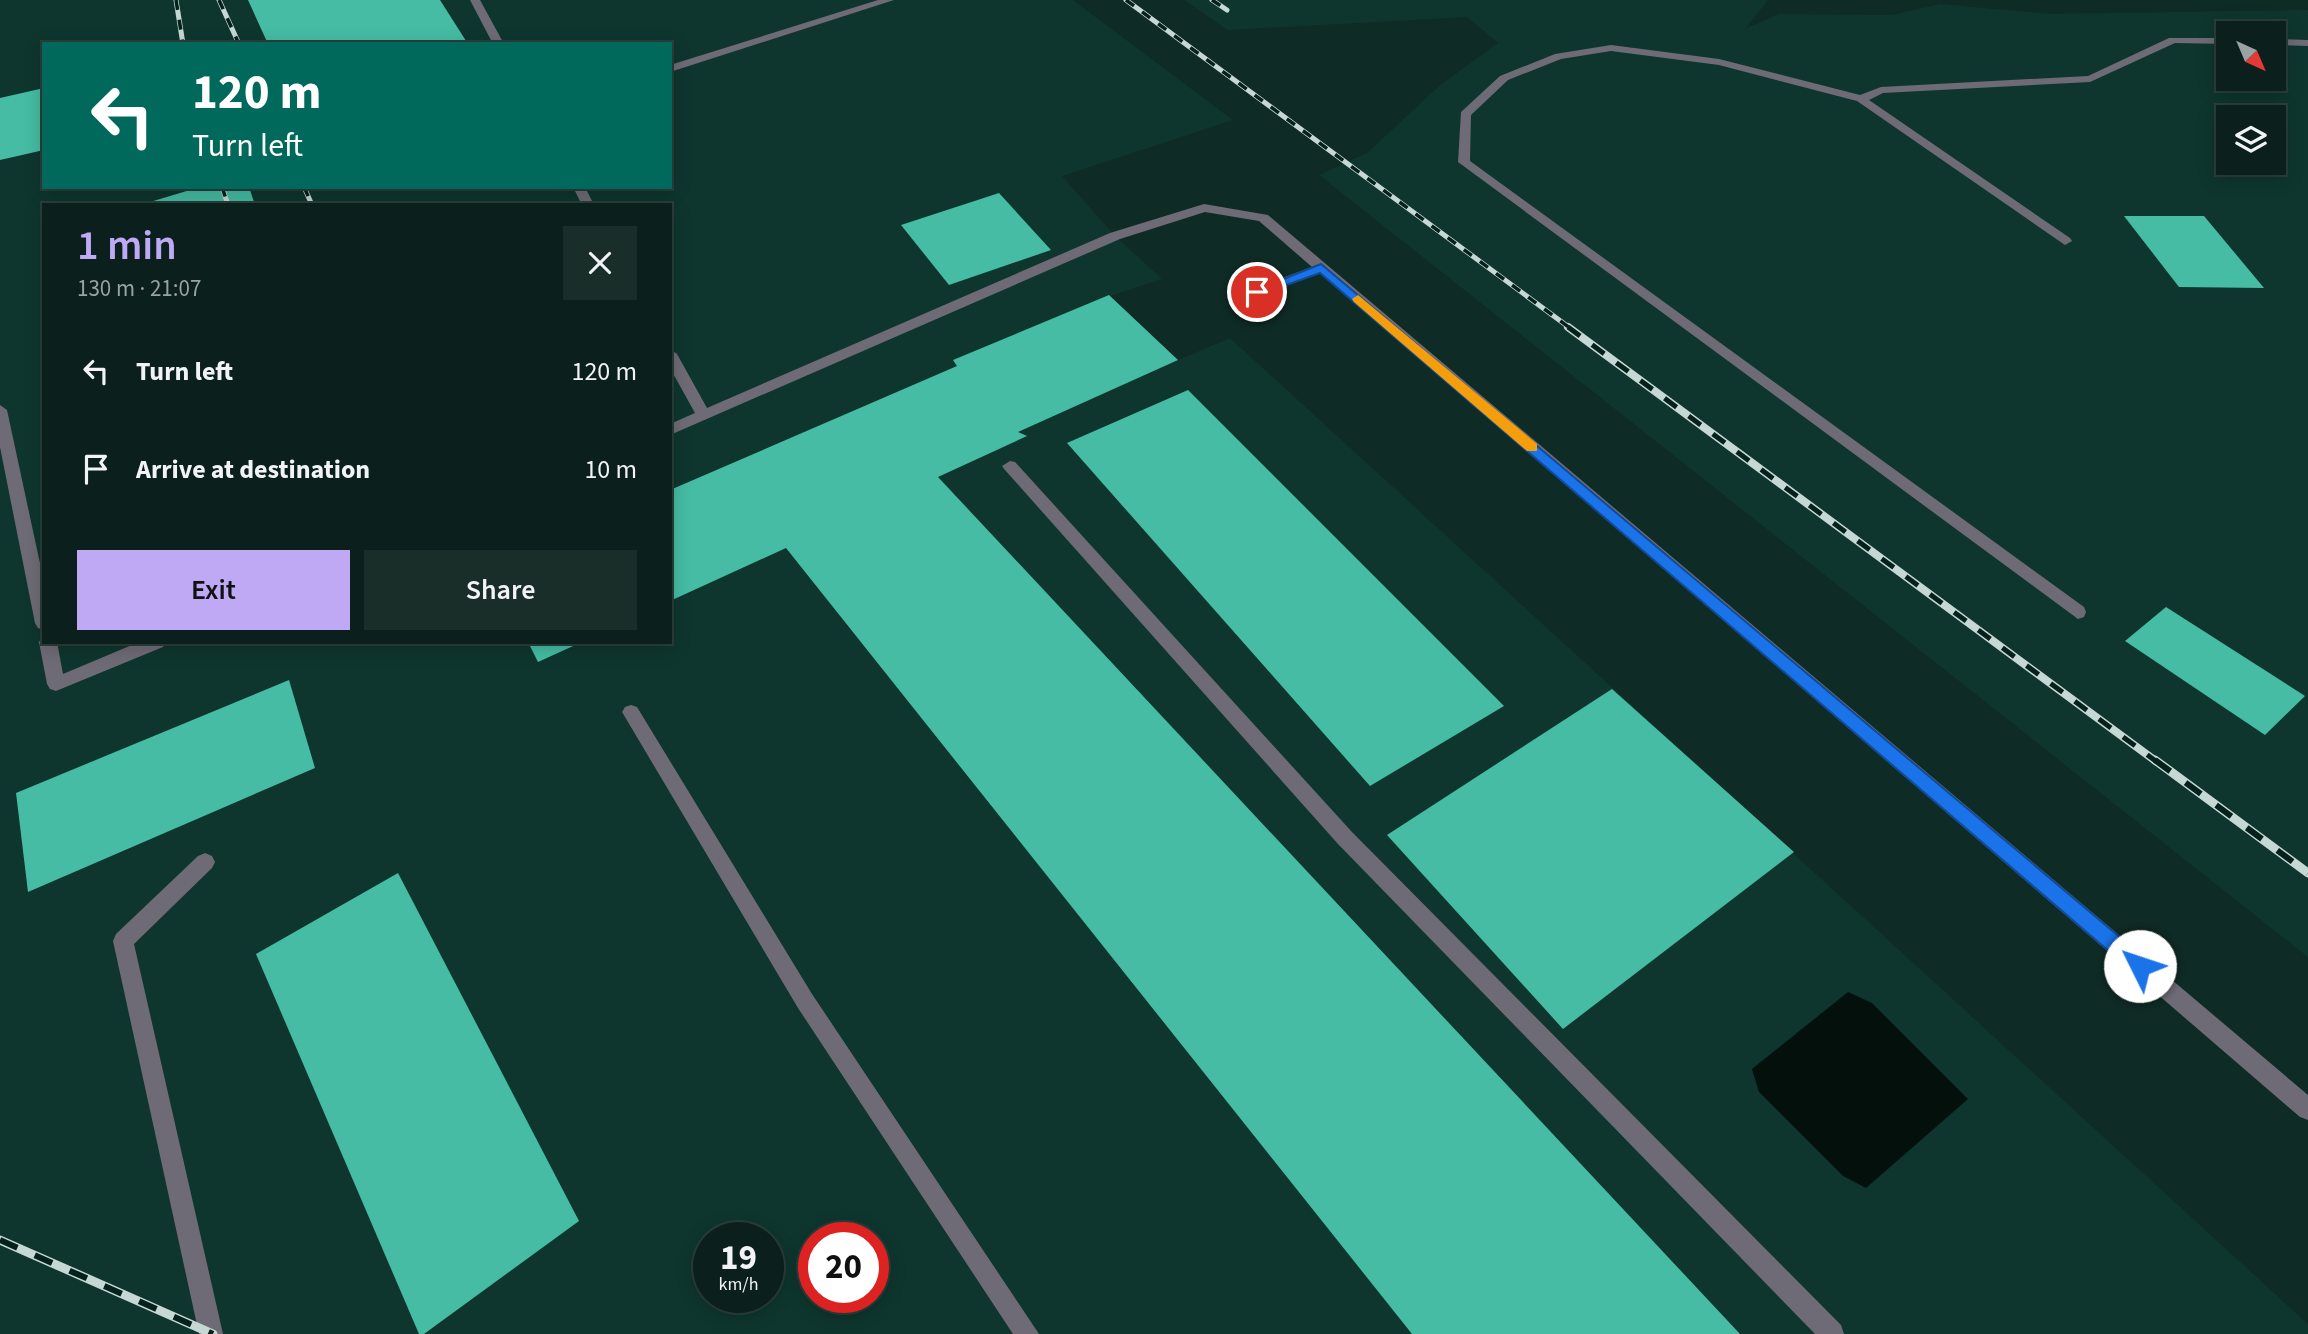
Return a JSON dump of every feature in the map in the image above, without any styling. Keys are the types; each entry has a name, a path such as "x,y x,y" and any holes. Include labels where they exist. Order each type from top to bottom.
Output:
{"lane":[{"path":"475,0 498,42"},
{"path":"672,68 888,0"},
{"path":"1861,100 1881,90 2090,79 2173,40 2216,41"},
{"path":"2286,42 2308,43"},
{"path":"2065,242 1861,100 1719,62 1611,48 1559,56 1504,78 1465,114 1464,162 2078,612"},
{"path":"672,429 1115,236 1204,208 1263,218 2308,1109"},
{"path":"1236,300 1321,268"},
{"path":"672,358 704,416"},
{"path":"0,410 42,613"},
{"path":"1010,466 1345,838 1832,1334"},
{"path":"48,644 56,684 152,644"},
{"path":"631,712 805,1001 1027,1334"},
{"path":"205,862 123,941 211,1334"}],"shaded area":[{"path":"0,0 1073,0 1233,120 1062,176 1115,236 1162,279 1110,296 1178,360 1230,338 2308,1324 2308,1334 0,1334"},
{"path":"1184,0 1768,0 1746,28 1779,14 1892,15 1940,4 2049,14 2308,10 2308,957 1319,175 1367,153 1439,86 1498,43 1467,17 1228,30"},
{"path":"1848,992 1872,1003 1968,1099 1866,1188 1843,1176 1759,1092 1752,1069"}],"building":[{"path":"248,0 440,0 467,42 267,42"},
{"path":"42,88 42,150 0,160 0,98"},
{"path":"193,189 250,189 254,203 147,203"},
{"path":"999,193 1051,250 949,285 901,225"},
{"path":"2124,216 2204,216 2264,288 2179,287"},
{"path":"1109,295 1178,360 1018,432 1027,436 938,477 1740,1334 1412,1334 786,548 672,600 672,489 957,366 953,360"},
{"path":"1188,390 1504,706 1370,786 1067,443"},
{"path":"2166,607 2305,696 2265,735 2125,641"},
{"path":"529,644 578,644 538,662"},
{"path":"289,680 315,768 28,892 16,793"},
{"path":"1612,689 1794,852 1563,1029 1387,835"},
{"path":"398,873 579,1221 424,1334 419,1334 256,954"}],"railway":[{"path":"176,0 183,42"},
{"path":"219,0 238,42"},
{"path":"1126,0 1570,328"},
{"path":"1212,0 1227,10"},
{"path":"223,189 227,203"},
{"path":"305,189 311,203"},
{"path":"1568,327 2157,762"},
{"path":"2155,760 2308,873"},
{"path":"0,1240 213,1334"}],"slow traffic":[{"path":"1358,299 1532,448"}],"route":[{"path":"1257,292 1321,268 2140,966"}]}
